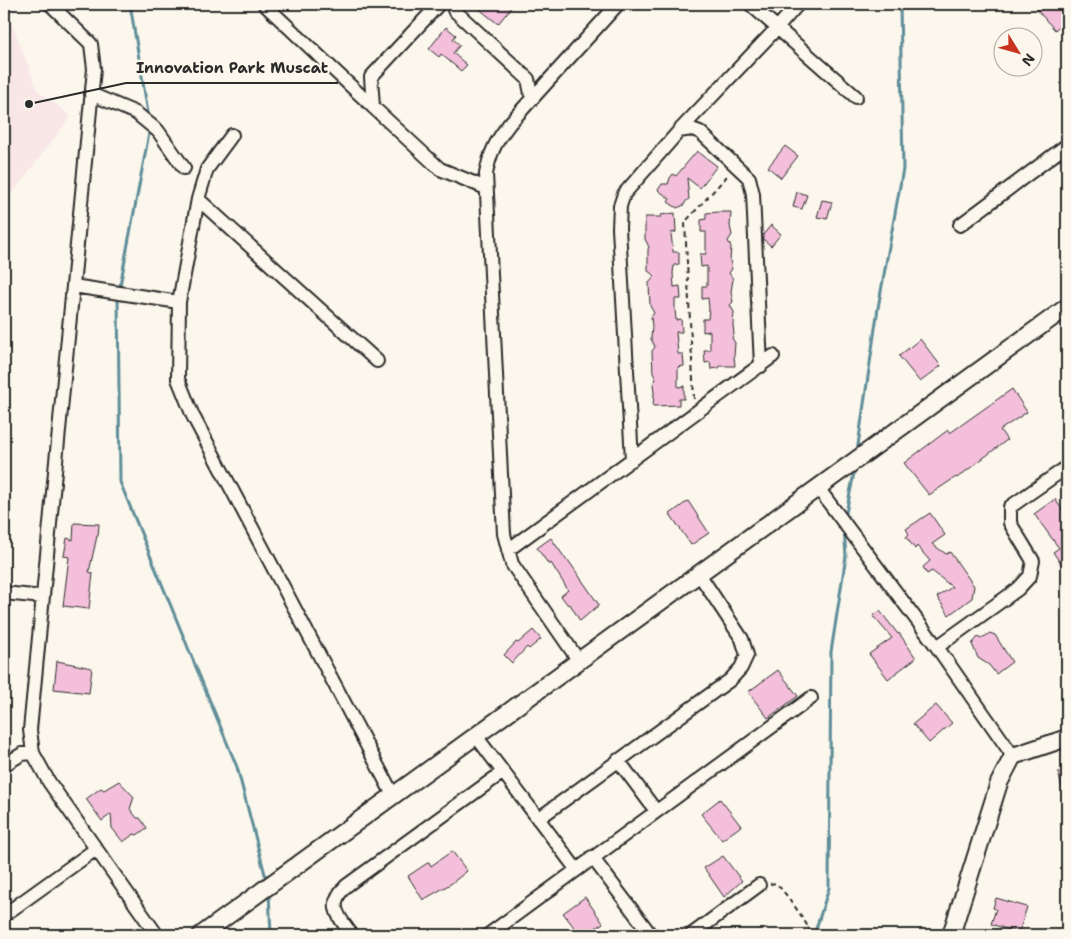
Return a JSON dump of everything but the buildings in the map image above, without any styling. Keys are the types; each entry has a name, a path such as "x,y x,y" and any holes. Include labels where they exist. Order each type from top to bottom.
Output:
{"street":[{"path":"50,4 91,44 94,69 30,730 33,753 48,782 157,935"},
{"path":"264,4 440,169 486,188"},
{"path":"579,661 512,564 504,534 486,174 487,165 496,142 532,99 618,4"},
{"path":"750,4 856,97"},
{"path":"632,460 619,228 620,206 624,194 798,4"},
{"path":"351,87 371,78 438,5 454,7 528,79 532,99"},
{"path":"371,78 372,107"},
{"path":"91,94 136,113 158,131 184,168"},
{"path":"679,132 692,129 700,132 749,178 752,194 760,366"},
{"path":"232,135 207,169 198,198 180,302 178,378 193,416 394,796"},
{"path":"960,225 1067,145"},
{"path":"198,198 377,361"},
{"path":"73,286 180,302"},
{"path":"201,935 1067,307"},
{"path":"508,550 773,356"},
{"path":"937,648 1018,589 1030,576 1033,561 1010,524 1010,507 1067,467"},
{"path":"818,488 937,648 1013,756"},
{"path":"538,819 730,680 741,668 748,655 742,639 699,574"},
{"path":"4,593 43,597"},
{"path":"488,935 811,698"},
{"path":"476,736 576,870"},
{"path":"951,935 999,783 1013,756 1067,738"},
{"path":"4,765 22,754 33,753"},
{"path":"618,760 656,811"},
{"path":"352,935 337,914 335,904 338,893 503,772"},
{"path":"4,915 96,849"},
{"path":"592,857 651,935"},
{"path":"691,935 760,886"}],"path":[{"path":"694,414 686,223 736,166"},
{"path":"760,886 776,883 803,916 813,935"},
{"path":"803,935 808,927"}],"shaded area":[{"path":"4,4 38,91 71,116 4,204"}],"waterway":[{"path":"130,4 149,119"},
{"path":"857,452 878,308 903,169 900,4"},
{"path":"119,291 150,128"},
{"path":"118,297 120,482 237,767 267,882"},
{"path":"845,518 855,468"},
{"path":"814,935 829,888 831,652 846,556 844,529"},
{"path":"269,893 271,935"}],"place":[{"name":"Innovation Park Muscat","path":"29,104"}]}
